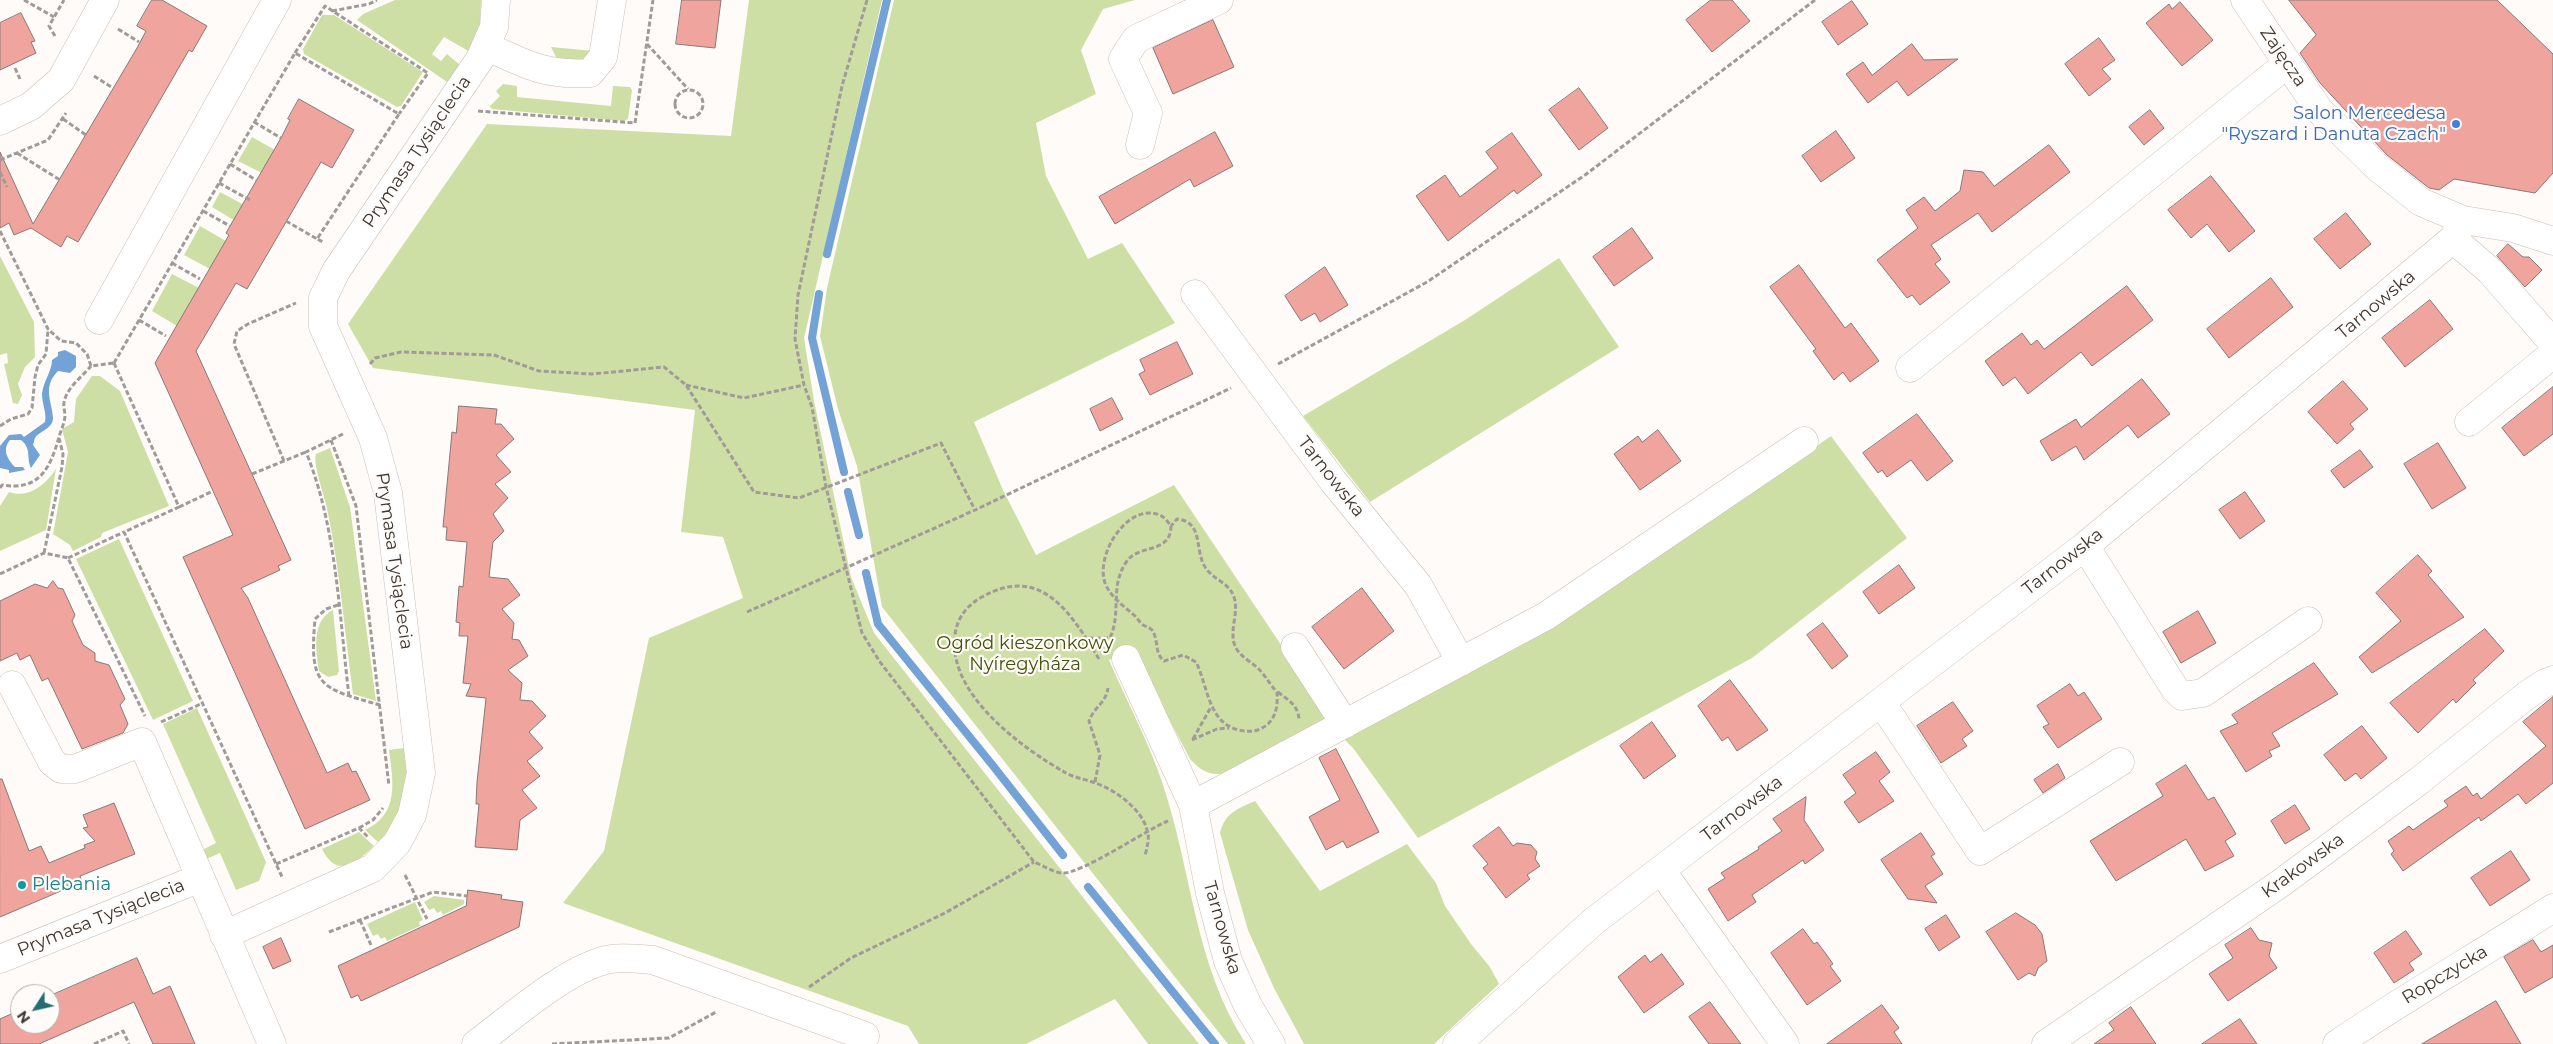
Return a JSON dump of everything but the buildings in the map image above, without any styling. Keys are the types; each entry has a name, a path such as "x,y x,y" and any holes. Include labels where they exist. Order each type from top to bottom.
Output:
{"street":[{"path":"0,121 31,106 61,80 105,0"},
{"path":"98,320 277,0"},
{"name":"Prymasa Tysiąclecia","path":"224,935 372,868 397,843 412,815 421,773 388,493 373,438 323,326 323,298 329,281 480,59 494,27 496,0"},
{"path":"486,46 532,67 566,75 590,73 603,57 612,0"},
{"path":"1140,145 1148,113 1123,59 1136,39 1219,0"},
{"name":"Zajęcza","path":"2245,0 2319,110 2377,166 2421,202 2458,229 2513,228 2553,241"},
{"path":"1910,368 2287,64"},
{"path":"2458,229 2490,271 2553,343"},
{"name":"Tarnowska","path":"1457,1044 1594,921 2085,546 2458,229"},
{"name":"Tarnowska","path":"1195,294 1254,377 1333,481 1418,585 1461,662"},
{"path":"2469,422 2553,354"},
{"path":"1193,805 1546,616 1804,441"},
{"path":"2085,546 2175,689 2182,696 2203,693 2308,621"},
{"path":"1295,647 1344,724"},
{"name":"Tarnowska","path":"1114,661 1182,747 1210,892 1228,961 1248,1006 1271,1044"},
{"name":"Krakowska","path":"2046,1044 2282,883 2419,781 2527,695 2553,680"},
{"path":"12,685 52,762 61,769 75,769 146,734 200,878"},
{"path":"1881,702 1980,851 2120,762"},
{"path":"1661,870 1785,1044"},
{"name":"Prymasa Tysiąclecia","path":"0,959 200,878 272,1044"},
{"name":"Ropczycka","path":"2337,1044 2387,1010 2491,948 2553,908"},
{"path":"476,1044 573,974 610,959 632,958 653,960 865,1036"}],"path":[{"path":"24,0 54,17"},
{"path":"332,11 369,4 378,0"},
{"path":"866,0 842,86 798,294 795,339 804,384 812,407 826,487 862,633 880,662 1034,862 1063,873 1086,866 1193,805"},
{"path":"746,612 975,510 1254,377 1426,282 1577,180 1815,0"},
{"path":"114,363 294,53 325,6 428,73 317,238"},
{"path":"115,28 139,42"},
{"path":"647,43 688,90 698,93 703,101 702,111 690,119 681,117 675,105 680,93 688,90"},
{"path":"294,53 399,114"},
{"path":"89,73 113,88"},
{"path":"62,119 86,135"},
{"path":"254,122 281,138"},
{"path":"17,153 60,180"},
{"path":"230,164 256,180"},
{"path":"0,172 7,187"},
{"path":"219,183 250,200"},
{"path":"203,211 230,226"},
{"path":"286,221 328,246"},
{"path":"0,231 48,329 61,341 76,343 88,354 91,366"},
{"path":"172,263 200,279"},
{"path":"284,461 234,344 237,331 242,327 298,302"},
{"path":"139,320 166,336"},
{"path":"0,426 11,419 28,414 32,408 35,378 38,365 46,354 48,329"},
{"path":"368,366 375,358 401,352 494,355 539,371 592,374 664,367 686,385 754,492 798,498 941,443 975,510"},
{"path":"0,486 20,486 38,478 50,463 65,415 64,403 70,388 91,366 114,363"},
{"path":"114,363 179,507"},
{"path":"686,385 744,398 804,384"},
{"path":"44,552 62,467 63,454 59,437"},
{"path":"252,474 331,440 356,506 389,788"},
{"path":"306,452 317,479 328,529 350,696"},
{"path":"0,574 44,552 68,558 213,491"},
{"path":"1171,526 1161,516 1152,514 1130,521 1112,539 1107,547 1103,569 1105,582 1124,609 1150,628 1154,634 1157,652 1164,661 1170,661 1183,655 1196,662 1211,707 1229,728"},
{"path":"1088,638 1110,638 1117,618 1117,582 1128,560 1137,552 1164,544 1170,535 1171,526 1177,519 1186,520 1194,526 1205,567 1230,588 1234,595 1236,604 1234,643 1239,652 1262,673 1277,692 1292,702 1298,710 1297,726 1305,745"},
{"path":"124,532 293,903"},
{"path":"68,558 146,734 203,704"},
{"path":"1114,661 1088,638 1067,610 1040,590 1030,587 1004,588 974,602 957,622 954,648 959,669 969,689 1002,728 1029,749 1068,774 1094,782 1126,800 1142,818 1148,830 1146,856"},
{"path":"338,605 326,609 315,619 312,652 320,680 333,691 380,705"},
{"path":"1094,782 1100,755 1089,721 1092,712 1107,697 1107,681"},
{"path":"1182,747 1217,729 1229,728 1246,732 1254,731 1270,723 1277,707 1277,692"},
{"path":"1182,747 1211,707"},
{"path":"276,864 359,828 373,820 387,804"},
{"path":"359,828 370,838"},
{"path":"803,991 851,958 945,913 1034,862"},
{"path":"405,875 427,919"},
{"path":"328,932 433,892 467,896"},
{"path":"360,920 371,945"},
{"path":"552,1044 623,1042 669,1038 710,1015 723,1012"},
{"path":"94,1044 123,1031 128,1044"}],"green space":[{"path":"395,0 481,0 480,31 470,52 444,37 432,54 441,61 447,54 460,65 447,82 357,20 363,14"},
{"path":"749,0 882,0 804,338 814,401 851,577 874,633 1199,1044 1148,1044 1115,999 1026,1044 919,1044 908,1026 563,903 604,851 649,638 743,598 723,537 681,532 695,410 373,368 348,324 487,124 731,136"},
{"name":"Ogród kieszonkowy Nyíregyháza","path":"894,0 1135,0 1103,9 1081,50 1096,94 1036,123 1046,176 1088,259 1122,243 1175,323 974,422 1003,490 1036,555 1174,485 1330,718 1243,767 1220,774 1207,772 1190,759 1133,650 1109,660 1144,735 1162,782 1172,815 1204,949 1215,982 1246,1044 1228,1044 882,607 857,466 838,409 820,336 827,288"},
{"path":"322,15 334,15 423,72 401,106 397,107 304,54 303,49"},
{"path":"551,47 594,51 583,62 557,59"},
{"path":"503,84 517,86 517,97 611,106 613,86 630,87 632,90 628,119 624,121 492,109 486,102 490,106 500,96 496,91"},
{"path":"252,137 275,150 262,173 238,161"},
{"path":"220,192 246,206 237,222 212,207"},
{"path":"200,226 226,241 210,269 184,255"},
{"path":"0,256 34,322 35,357 25,367 18,384 22,395 18,404 13,403 4,364 8,363 7,353 0,355"},
{"path":"1559,258 1619,347 1370,502 1303,416 1465,320"},
{"path":"172,274 199,288 177,326 152,311"},
{"path":"92,376 100,376 120,391 169,506 102,533 101,537 73,551 70,545 53,534 68,452 62,429 74,422 76,399"},
{"path":"1831,436 1907,538 1752,658 1418,838 1353,748 1344,739 1598,598"},
{"path":"330,448 350,507 376,701 353,694 336,558 328,513 315,459 316,454"},
{"path":"56,469 46,530 0,551 0,506 9,492 16,494 30,492 42,485"},
{"path":"119,539 193,701 153,720 76,559"},
{"path":"333,610 339,671 337,675 328,677 319,671 316,645 321,621"},
{"path":"197,708 266,862 259,881 236,890 220,853 204,860 200,851 216,843 163,724"},
{"path":"404,748 408,752 404,800 395,821 378,842 365,830 384,815 392,796 389,750"},
{"path":"1255,801 1320,891 1407,844 1436,883 1445,906 1471,944 1490,967 1499,984 1434,1044 1304,1044 1274,988 1248,930 1220,833 1225,821 1233,812"},
{"path":"359,832 374,846 353,863 346,866 334,864 322,849"},
{"path":"434,896 464,900 464,904 443,915 441,911 437,913 434,908 429,910 424,902"},
{"path":"415,902 423,920 419,922 420,926 387,941 385,937 381,939 378,934 373,936 367,924"}],"water":[{"path":"65,350 76,356 76,367 70,373 58,371 50,383 49,394 52,422 51,425 37,436 33,445 40,455 31,468 28,450 24,443 21,440 10,440 6,450 10,461 15,467 23,467 25,470 9,473 9,470 0,468 0,446 9,435 21,434 24,437 45,422 43,390 52,360 58,356 58,352"}],"waterway":[{"path":"827,254 887,0"},
{"path":"819,294 812,338 844,472"},
{"path":"848,492 859,535"},
{"path":"866,573 878,624 1063,855"},
{"path":"1088,887 1215,1044"}],"place":[{"name":"Salon Mercedesa \"Ryszard i Danuta Czach\"","path":"2456,124"},
{"name":"Plebania","path":"22,885"}]}
